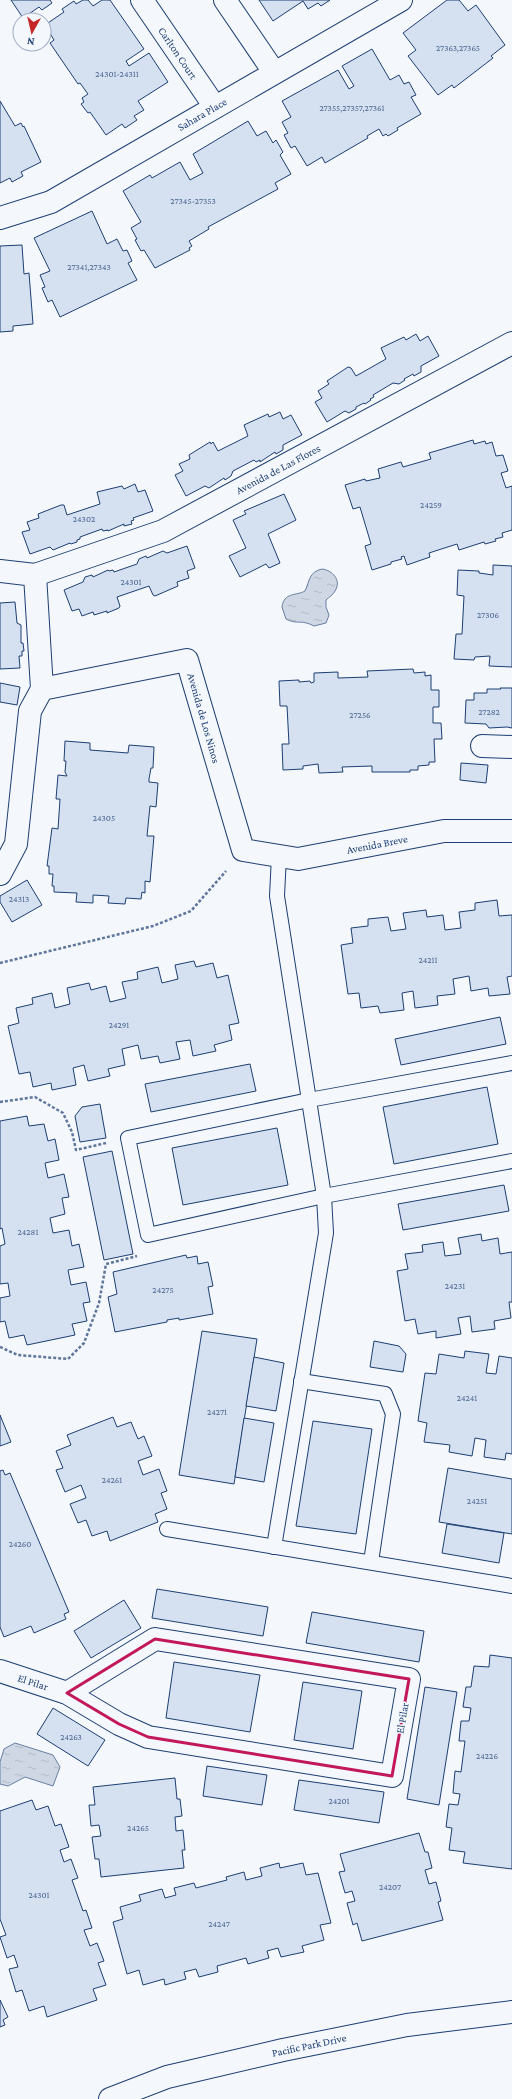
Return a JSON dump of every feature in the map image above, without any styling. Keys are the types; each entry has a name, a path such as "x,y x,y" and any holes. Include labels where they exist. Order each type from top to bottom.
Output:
{"street":[{"name":"Carlton Court","path":"142,0 215,106"},
{"path":"225,0 274,72"},
{"name":"Sahara Place","path":"0,218 51,202 401,0"},
{"name":"Avenida de Las Flores","path":"35,575 163,531 512,343"},
{"path":"0,571 35,575 42,688 30,710 16,844 0,874"},
{"name":"Avenida de Los Ninos","path":"42,688 188,660 243,850"},
{"path":"482,746 512,747"},
{"name":"Avenida Breve","path":"243,850 298,859 444,831 512,831"},
{"name":"El Pilar","path":"0,1671 67,1693 119,1724 148,1737 392,1776 409,1679 155,1639 67,1693"},
{"name":"Pacific Park Drive","path":"110,2099 166,2077 283,2050 407,2025 512,2012"}],"lane":[{"path":"274,1547 326,1233 324,1196 277,896 279,856"},
{"path":"512,1063 309,1100 128,1138 148,1235 324,1196 512,1161"},
{"path":"301,1381 384,1394 393,1414 370,1562"},
{"path":"167,1529 512,1586"}],"path":[{"path":"0,963 153,926 191,911 243,850"},
{"path":"0,1102 35,1097 63,1113 72,1132 76,1150 128,1138"},
{"path":"0,1347 18,1355 68,1360 84,1343 99,1303 106,1264 136,1258 148,1235"}],"highlighted area":[{"path":"155,1639 409,1679 392,1776 148,1737 119,1724 67,1693"}],"water":[{"path":"322,569 329,571 337,579 337,587 332,595 326,600 326,607 329,615 326,623 314,626 306,623 293,622 286,619 282,607 285,599 291,595 305,591 312,574"},
{"path":"15,1743 53,1755 60,1767 53,1786 25,1777 8,1786 0,1784 0,1762 4,1749"}],"building":[{"path":"11,0 50,0 52,3 42,10 39,7 32,12 19,12"},
{"path":"83,0 88,0 93,6 102,0 110,0 144,49 126,61 129,66 149,53 168,82 138,101 144,110 134,116 137,120 125,128 122,124 106,135 90,112 88,113 81,104 84,102 82,98 88,94 80,83 78,84 52,46 52,42 54,40 52,37 52,20 64,12 62,9 74,1 76,4"},
{"path":"259,0 330,0 321,6 318,3 308,9 303,1 273,21"},
{"path":"447,0 459,0 468,11 476,5 505,45 491,56 493,58 454,88 452,85 438,95 408,56 416,50 403,33"},
{"path":"372,49 390,80 399,75 404,84 409,82 416,95 411,97 421,114 397,128 398,130 388,136 386,134 383,136 379,129 367,136 368,138 325,163 322,157 307,166 295,146 291,148 284,135 288,133 282,122 291,117 282,101 338,70 349,89 354,86 342,66"},
{"path":"0,101 15,126 21,123 23,127 24,126 41,162 21,172 23,176 12,182 10,178 0,183"},
{"path":"248,121 257,136 266,131 273,143 276,140 283,152 280,155 291,174 275,183 278,189 208,227 209,229 189,241 192,246 189,248 190,250 155,268 144,250 141,251 135,240 137,239 131,228 141,222 123,191 150,175 152,178 180,162 190,180 203,173 193,154"},
{"path":"92,211 107,244 117,239 123,251 127,250 132,261 128,263 137,280 60,317 52,300 48,302 42,288 45,287 40,275 50,271 34,238"},
{"path":"22,245 24,274 29,273 33,324 13,326 13,331 0,332 0,246"},
{"path":"416,334 420,341 428,336 439,356 421,366 421,372 414,376 413,374 399,384 393,383 373,395 374,397 365,404 364,403 356,407 356,409 349,413 345,411 327,422 315,402 322,398 318,391 329,384 327,381 348,367 351,368 356,376 386,359 381,348 404,337 406,340"},
{"path":"280,412 283,419 291,415 302,435 283,445 283,450 276,454 275,452 260,462 260,460 256,462 254,460 233,471 231,476 225,480 224,478 209,488 205,486 186,496 175,475 183,471 179,464 190,459 189,455 210,442 211,444 213,442 218,451 248,436 244,425 268,414 269,417"},
{"path":"473,440 474,444 485,441 486,444 492,442 496,456 503,455 508,471 501,473 506,488 512,486 512,530 502,533 503,537 495,539 496,541 485,544 484,542 459,550 457,544 429,553 430,557 407,565 404,556 401,557 402,559 391,562 391,564 372,570 365,546 371,544 360,507 353,509 345,485 365,479 366,481 380,478 378,469 401,462 403,467 431,459 429,453"},
{"path":"135,484 138,492 145,490 153,511 133,518 134,520 131,521 132,524 124,526 124,524 108,531 103,531 102,529 80,537 77,542 70,543 53,550 50,547 30,554 22,532 30,530 27,522 39,518 38,514 64,505 67,515 100,504 97,492 122,486 124,489"},
{"path":"284,494 296,520 268,534 280,563 269,568 266,564 240,577 229,556 246,548 233,520 246,514 244,511"},
{"path":"187,546 195,568 187,571 189,578 177,582 178,586 155,596 153,595 149,586 117,597 120,606 119,608 107,613 107,611 94,615 93,612 82,616 79,609 72,611 64,590 83,582 85,577 92,575 93,577 108,570 113,570 114,572 137,564 139,559 146,556 147,558 163,551 167,553"},
{"path":"493,565 512,566 512,667 489,666 490,656 475,657 474,660 454,659 456,634 462,634 464,596 457,595 458,570 479,571 479,573 493,575"},
{"path":"15,602 17,623 21,625 21,643 23,643 24,651 22,651 22,656 19,656 20,668 0,669 0,603"},
{"path":"413,669 414,673 425,672 425,676 431,675 431,690 439,690 439,707 433,707 433,723 441,723 442,739 434,739 435,762 429,762 429,765 418,766 418,770 410,770 410,772 372,772 372,766 342,767 343,772 319,773 318,764 303,766 303,769 283,770 282,744 289,744 287,706 280,706 279,681 299,680 299,682 310,681 311,683 314,682 314,673 338,672 338,678 368,677 367,671"},
{"path":"0,683 20,687 17,705 0,702"},
{"path":"500,688 512,688 512,728 489,728 486,724 465,723 466,700 474,700 474,693 487,693 487,689 501,689"},
{"path":"65,741 90,743 90,750 128,753 129,745 154,747 153,768 151,768 149,782 158,783 156,807 150,806 147,836 154,836 150,882 145,881 145,893 142,892 141,899 126,898 125,904 108,903 109,896 93,895 93,903 76,902 77,893 54,892 54,886 52,886 53,874 49,874 49,866 47,866 52,828 58,829 60,799 56,799 58,775 67,776 65,772 66,761 64,761"},
{"path":"461,763 488,765 486,783 460,780"},
{"path":"27,880 42,905 12,922 0,902 0,896"},
{"path":"497,900 499,916 512,915 512,976 507,977 510,994 489,996 488,988 471,991 469,976 453,979 455,994 437,996 438,1005 415,1008 413,991 402,993 404,1010 380,1013 378,1006 361,1008 359,993 348,994 341,945 353,943 351,928 368,926 368,919 388,917 391,931 406,929 403,913 426,910 427,917 443,915 445,930 461,928 459,912 475,910 475,903"},
{"path":"194,961 196,967 213,963 217,978 228,975 239,1023 229,1025 232,1040 214,1045 216,1051 193,1056 190,1040 176,1042 180,1059 160,1063 158,1056 141,1059 138,1045 122,1049 125,1065 108,1069 110,1076 88,1081 84,1065 73,1068 76,1085 52,1090 51,1083 33,1087 30,1072 19,1074 8,1026 19,1023 16,1008 33,1004 32,998 52,993 55,1008 70,1004 67,988 89,983 91,990 106,986 110,1002 126,998 122,982 138,979 137,972 158,967 162,983 178,979 175,965"},
{"path":"500,1017 506,1044 401,1065 395,1039"},
{"path":"250,1064 256,1091 151,1112 145,1084"},
{"path":"487,1087 498,1144 394,1164 383,1107"},
{"path":"100,1104 106,1138 80,1142 75,1116 82,1107"},
{"path":"27,1116 29,1126 44,1124 48,1141 55,1139 59,1160 45,1163 48,1178 64,1174 69,1197 62,1198 65,1214 50,1218 53,1233 69,1230 72,1246 79,1244 84,1267 68,1270 71,1285 86,1282 90,1302 83,1303 87,1321 72,1324 75,1335 27,1345 24,1335 9,1338 5,1321 0,1322 0,1298 10,1296 8,1283 0,1284 0,1246 5,1244 2,1228 0,1229 0,1121"},
{"path":"277,1128 288,1185 183,1205 172,1148"},
{"path":"112,1151 133,1254 104,1260 83,1157"},
{"path":"504,1185 509,1211 403,1230 398,1204"},
{"path":"481,1234 482,1241 498,1238 500,1254 512,1252 512,1302 509,1302 511,1318 494,1321 495,1329 472,1332 470,1316 458,1318 461,1334 436,1338 436,1331 418,1334 415,1319 405,1321 397,1271 408,1269 405,1254 423,1252 422,1245 443,1242 445,1256 461,1254 458,1238"},
{"path":"186,1255 187,1258 197,1256 198,1264 208,1262 213,1286 208,1287 213,1314 179,1320 179,1318 167,1320 167,1322 115,1332 108,1297 117,1294 113,1272"},
{"path":"202,1331 257,1339 234,1484 179,1475"},
{"path":"374,1341 399,1346 406,1354 403,1372 370,1367"},
{"path":"465,1351 489,1354 486,1373 496,1374 499,1356 512,1358 512,1454 506,1453 505,1460 484,1457 486,1440 475,1438 472,1456 449,1452 450,1445 424,1442 427,1423 418,1421 425,1373 436,1374 439,1354 464,1358"},
{"path":"254,1357 284,1363 276,1411 246,1406"},
{"path":"0,1415 11,1442 0,1446"},
{"path":"113,1417 117,1427 131,1422 138,1439 144,1436 152,1456 138,1461 143,1475 159,1469 167,1491 161,1493 167,1509 155,1514 158,1522 110,1541 107,1531 92,1536 86,1520 78,1523 70,1504 86,1498 81,1485 65,1492 56,1470 63,1468 56,1451 71,1445 67,1435"},
{"path":"244,1418 274,1423 264,1482 235,1477"},
{"path":"313,1421 372,1429 356,1534 296,1526"},
{"path":"448,1468 512,1479 512,1534 439,1522"},
{"path":"3,1470 5,1475 10,1473 69,1612 64,1614 66,1619 34,1633 31,1626 4,1637 0,1627 0,1471"},
{"path":"447,1524 504,1533 499,1563 442,1553"},
{"path":"157,1589 268,1607 263,1636 152,1618"},
{"path":"124,1600 141,1628 91,1658 74,1631"},
{"path":"312,1612 424,1631 419,1662 306,1643"},
{"path":"490,1655 512,1658 512,1869 463,1863 465,1852 449,1850 452,1828 446,1827 449,1804 458,1805 460,1794 453,1793 455,1771 461,1772 465,1741 459,1741 461,1721 469,1721 471,1708 463,1707 466,1687 471,1687 474,1666 489,1667"},
{"path":"174,1662 260,1675 250,1732 166,1718"},
{"path":"303,1682 362,1691 353,1749 294,1740"},
{"path":"425,1687 457,1692 439,1805 407,1799"},
{"path":"53,1708 105,1740 88,1766 37,1734"},
{"path":"207,1766 267,1775 262,1805 203,1796"},
{"path":"175,1778 177,1799 180,1799 182,1816 175,1817 176,1831 183,1830 185,1850 182,1850 184,1868 101,1877 99,1859 95,1859 92,1837 101,1836 99,1825 91,1826 89,1805 95,1805 93,1787"},
{"path":"299,1780 384,1792 379,1823 294,1810"},
{"path":"32,1800 36,1810 48,1806 55,1826 61,1824 69,1847 60,1850 64,1862 71,1859 78,1878 72,1880 83,1911 86,1910 92,1928 84,1930 90,1946 97,1943 104,1961 98,1963 106,1985 93,1989 97,2000 47,2017 44,2006 29,2011 22,1990 16,1992 9,1969 18,1967 14,1955 7,1958 0,1937 6,1935 0,1919 0,1811"},
{"path":"419,1833 425,1852 428,1852 432,1868 425,1870 429,1884 436,1882 441,1901 438,1902 443,1920 362,1941 357,1923 353,1925 347,1903 355,1901 352,1891 345,1893 339,1872 345,1871 340,1854"},
{"path":"279,1863 280,1868 303,1863 306,1875 318,1873 331,1923 320,1925 324,1940 302,1946 304,1952 281,1957 278,1948 267,1951 269,1958 248,1964 246,1958 217,1966 218,1972 199,1977 196,1969 184,1972 186,1979 165,1985 164,1979 143,1985 139,1970 127,1974 113,1922 123,1919 120,1907 141,1901 139,1895 162,1889 165,1898 176,1895 174,1888 194,1883 196,1888 227,1880 226,1877 244,1872 246,1880 262,1876 260,1868"},
{"path":"0,2000 8,2017 3,2020 5,2025 0,2027"}]}
